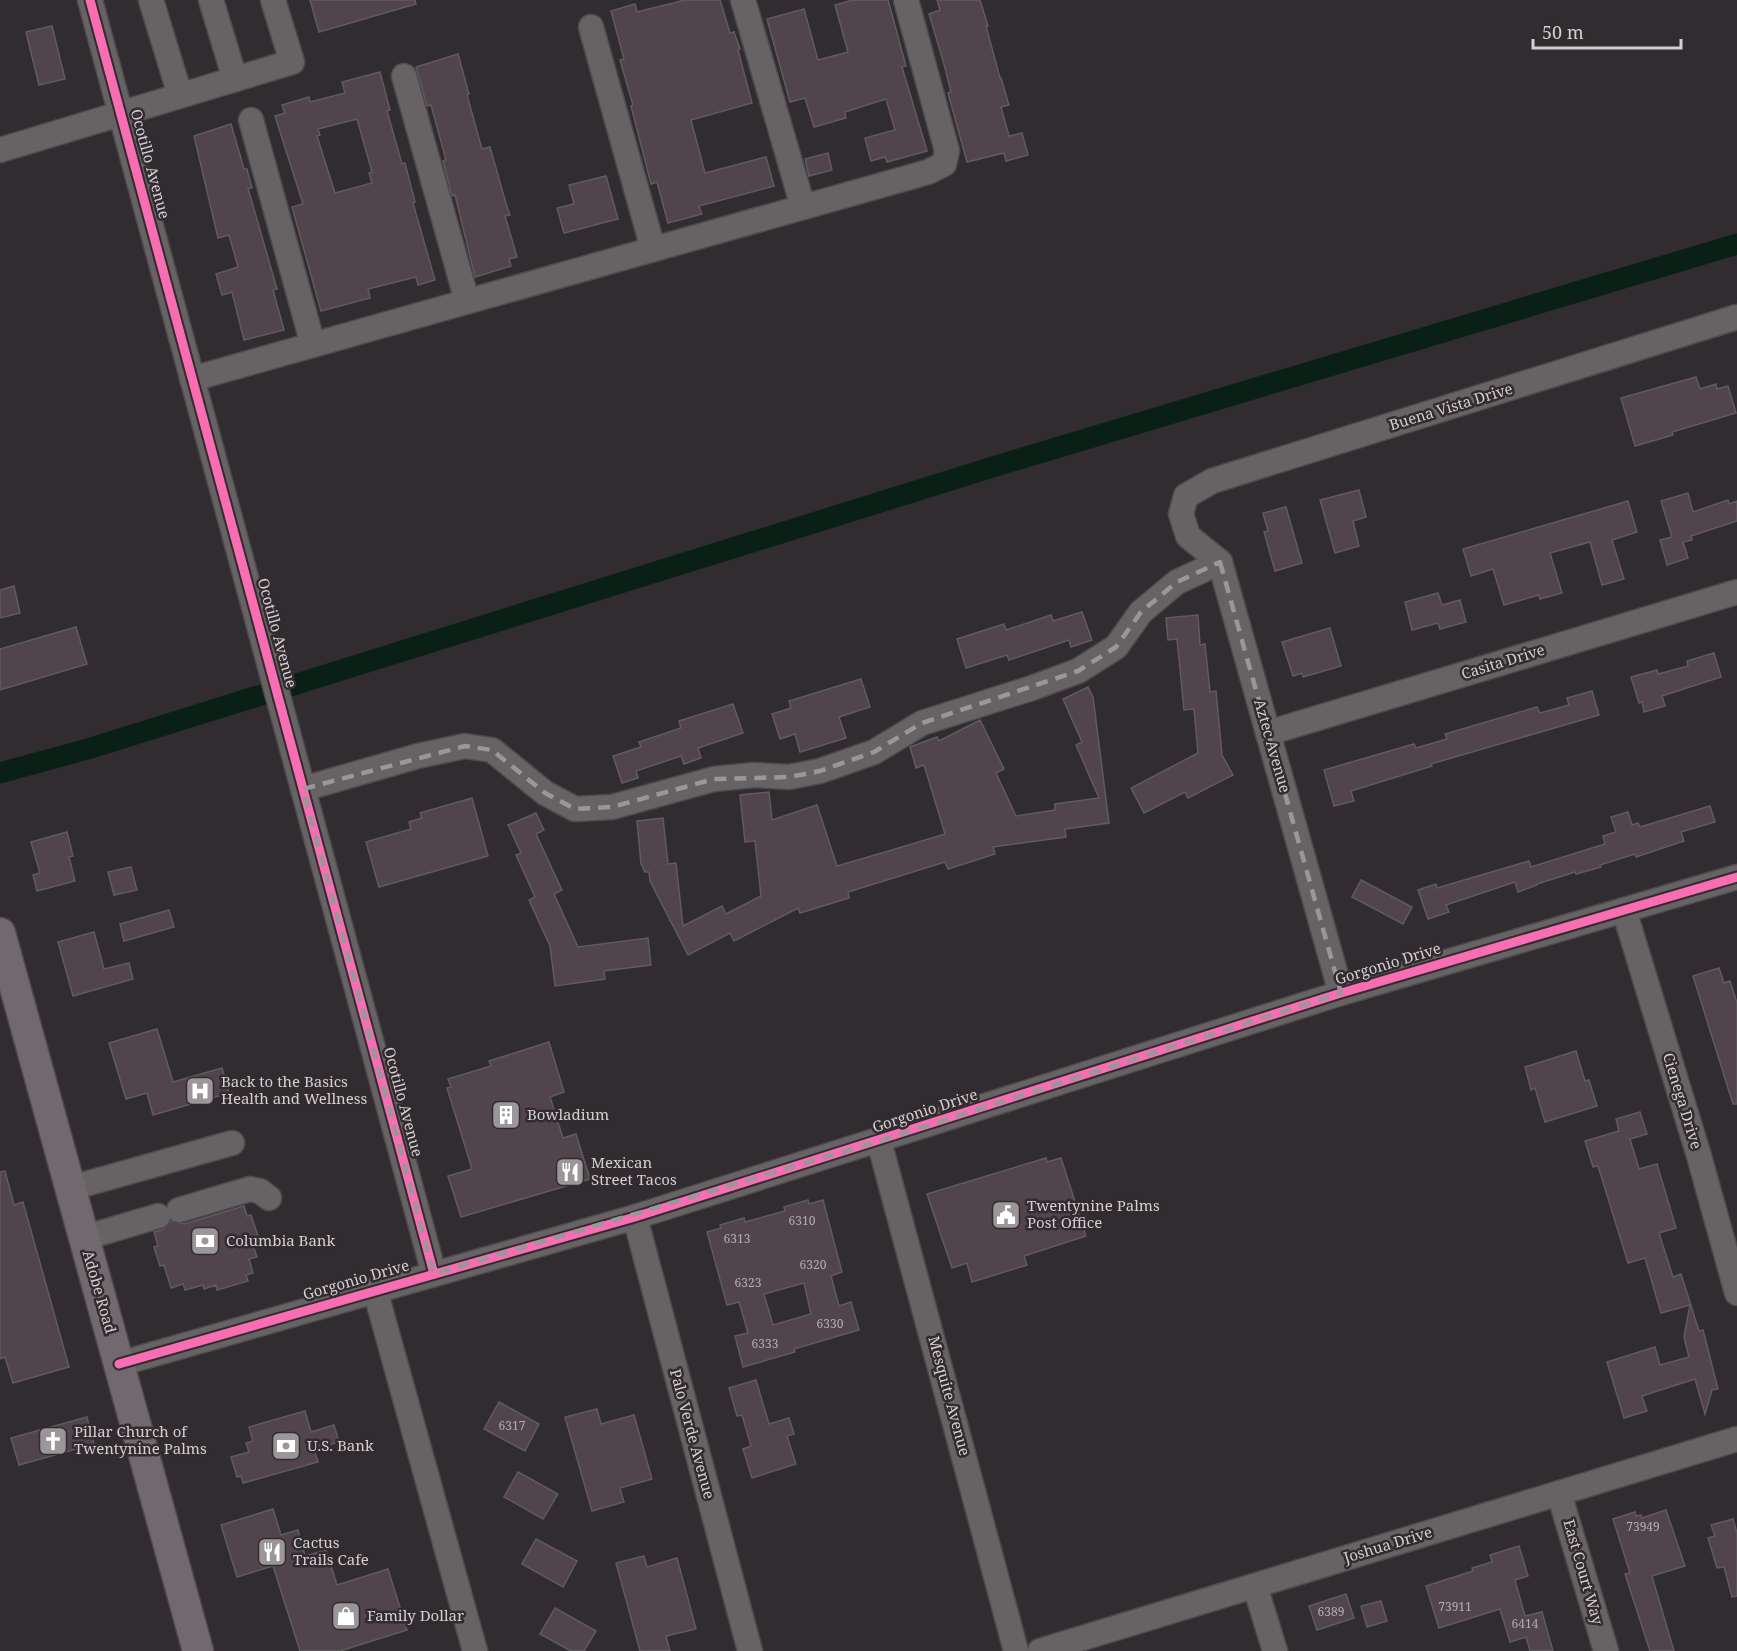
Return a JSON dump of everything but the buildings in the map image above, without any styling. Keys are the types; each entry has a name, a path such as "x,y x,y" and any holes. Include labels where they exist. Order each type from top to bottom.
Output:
{"main road":[{"name":"Adobe Road","path":"0,933 9,1002 71,1188 198,1651"}],"street":[{"name":"Ocotillo Avenue","path":"90,0 434,1274"},
{"path":"151,0 180,96"},
{"path":"211,0 235,79"},
{"path":"0,150 292,62 273,0"},
{"path":"743,0 802,207"},
{"path":"192,379 928,172 944,164 947,151 906,0"},
{"path":"591,27 653,249"},
{"path":"404,76 467,301"},
{"path":"251,120 313,345"},
{"name":"Buena Vista Drive","path":"1220,562 1188,536 1181,514 1186,496 1212,481 1737,317"},
{"path":"303,789 418,756 465,746 492,750 545,793 574,809 612,807 714,778 754,775 789,777 820,771 874,752 922,723 1078,671 1116,647 1141,612 1178,582 1220,562"},
{"name":"Aztec Avenue","path":"1220,562 1341,993"},
{"name":"Casita Drive","path":"1268,733 1737,592"},
{"name":"Gorgonio Drive","path":"119,1364 634,1217 1341,993 1737,877"},
{"name":"Cienega Drive","path":"1624,910 1737,1293"},
{"name":"Mesquite Avenue","path":"879,1141 1016,1651"},
{"path":"71,1188 232,1143"},
{"path":"84,1238 250,1189 260,1191 269,1198"},
{"name":"Palo Verde Avenue","path":"634,1217 750,1651"},
{"path":"375,1290 475,1651"},
{"name":"Joshua Drive","path":"1040,1651 1737,1439"},
{"name":"East Court Way","path":"1559,1493 1606,1651"},
{"path":"1255,1586 1275,1651"}],"highlighted area":[{"path":"1220,562 1341,993 879,1141 434,1274 303,789 465,746 492,750 545,793 575,809 612,807 714,779 789,777 820,771 874,752 922,723 1078,671 1116,647 1141,612 1177,582"}],"waterway":[{"path":"0,773 91,748 996,466 1737,244"}],"cycle path":[{"path":"90,0 434,1274"},
{"path":"119,1364 635,1217 1341,993 1737,877"}],"place":[{"name":"Back to the Basics Health and Wellness","path":"200,1091"},
{"name":"Bowladium","path":"506,1115"},
{"name":"Mexican Street Tacos","path":"570,1172"},
{"name":"Twentynine Palms Post Office","path":"1006,1215"},
{"name":"Columbia Bank","path":"205,1241"},
{"name":"Pillar Church of Twentynine Palms","path":"53,1441"},
{"name":"U.S. Bank","path":"286,1446"},
{"name":"Cactus Trails Cafe","path":"272,1552"},
{"name":"Family Dollar","path":"346,1616"}]}
